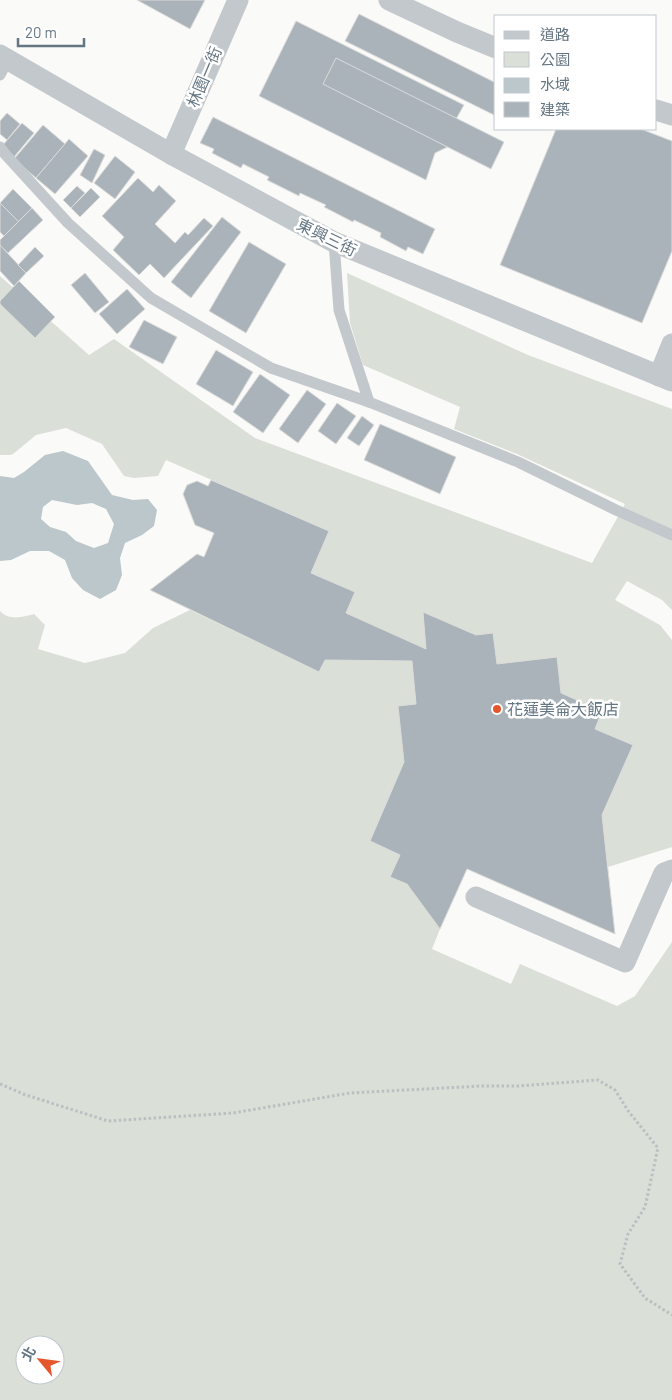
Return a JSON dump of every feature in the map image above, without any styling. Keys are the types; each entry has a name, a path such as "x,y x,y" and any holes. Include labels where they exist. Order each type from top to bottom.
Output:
{"street":[{"name":"林園一街","path":"171,154 238,0"},
{"path":"389,0 494,47"},
{"name":"東興三街","path":"3,63 334,242 666,379"},
{"path":"657,110 672,115"},
{"path":"666,379 672,344"},
{"path":"476,897 625,962 664,872 672,870"}],"lane":[{"path":"0,147 68,223 151,298 271,368 369,402 518,462 672,535"},
{"path":"334,242 339,310 369,402"}],"path":[{"path":"0,1084 23,1094 108,1121 233,1113 350,1093 481,1086 518,1086 598,1080 615,1090 629,1112 658,1148 645,1207 628,1234 620,1264 645,1298 672,1316"}],"green space":[{"path":"347,273 528,355 672,409 672,610 662,600 627,581 615,600 660,625 672,640 672,847 608,867 602,815 633,745 595,729 602,711 497,664 476,635 423,612 426,649 346,613 355,592 311,573 329,531 166,460 158,476 134,478 124,476 102,444 66,428 36,435 13,454 0,455 0,276 89,355 114,339 255,438 592,563 625,504 517,454 454,429 460,407 363,365 350,323"},
{"path":"190,610 319,672 325,660 412,661 416,704 404,762 370,841 400,855 390,877 407,884 440,929 432,949 511,984 520,964 617,1006 635,996 672,942 672,1400 0,1400 0,611 12,617 34,614 45,625 38,649 85,663 125,653 153,628"}],"water":[{"path":"63,451 88,461 112,495 133,500 148,499 157,510 154,526 142,535 125,543 120,558 122,575 116,590 100,599 83,590 72,578 65,560 49,551 30,551 11,560 0,561 0,476 14,478 45,455","holes":["52,500 77,505 92,503 106,509 114,524 108,543 94,548 76,541 66,532 50,527 41,519 43,507"]}],"building":[{"path":"137,0 205,0 190,29"},
{"path":"359,14 494,82 494,115 345,41"},
{"path":"296,21 464,105 451,128 466,138 435,153 426,180 259,96"},
{"path":"336,58 504,142 491,169 323,84"},
{"path":"7,113 20,124 7,140 0,134 0,121"},
{"path":"213,117 435,229 423,254 408,247 406,251 380,237 381,233 354,220 353,222 324,207 326,205 300,193 299,196 267,180 269,177 243,164 241,168 212,153 214,149 200,143"},
{"path":"22,123 34,133 14,157 2,146"},
{"path":"43,125 65,144 36,178 14,159"},
{"path":"556,130 644,130 672,141 672,251 642,323 500,265"},
{"path":"69,139 88,156 55,194 36,178"},
{"path":"94,149 105,155 92,183 80,175"},
{"path":"115,156 135,172 115,199 94,183"},
{"path":"138,178 153,192 159,185 176,201 155,224 175,243 185,232 188,235 204,218 213,226 164,278 150,264 139,275 113,250 124,237 102,216"},
{"path":"77,186 85,193 71,208 63,200"},
{"path":"91,188 100,197 80,217 71,208"},
{"path":"13,189 32,208 19,222 0,203"},
{"path":"0,203 19,222 4,236 0,232"},
{"path":"32,208 43,220 8,253 0,245 0,240"},
{"path":"222,217 241,232 191,298 171,282"},
{"path":"249,242 286,264 246,333 209,311"},
{"path":"0,245 26,273 14,286 0,271"},
{"path":"35,247 44,256 26,273 18,265"},
{"path":"85,273 109,302 95,313 71,285"},
{"path":"19,281 55,317 35,338 0,304 0,301"},
{"path":"127,289 145,309 117,334 99,314"},
{"path":"144,320 177,337 163,364 129,347"},
{"path":"216,350 253,372 233,406 196,384"},
{"path":"260,374 290,395 263,433 233,412"},
{"path":"307,390 326,404 298,443 279,429"},
{"path":"337,403 356,416 336,444 318,431"},
{"path":"362,416 374,425 359,446 347,438"},
{"path":"380,424 456,457 440,494 364,460"},
{"name":"花蓮美侖大飯店","path":"211,480 329,531 311,573 355,592 346,613 426,649 423,612 476,635 493,633 497,664 557,657 561,693 602,711 595,729 633,745 602,815 615,934 467,869 440,929 407,884 390,877 400,855 370,841 404,762 398,706 416,704 412,661 325,660 319,672 150,590 197,554 204,557 214,533 195,525 183,494 187,485 197,481 208,486"}],"place":[{"name":"花蓮美侖大飯店","path":"497,709"}]}
